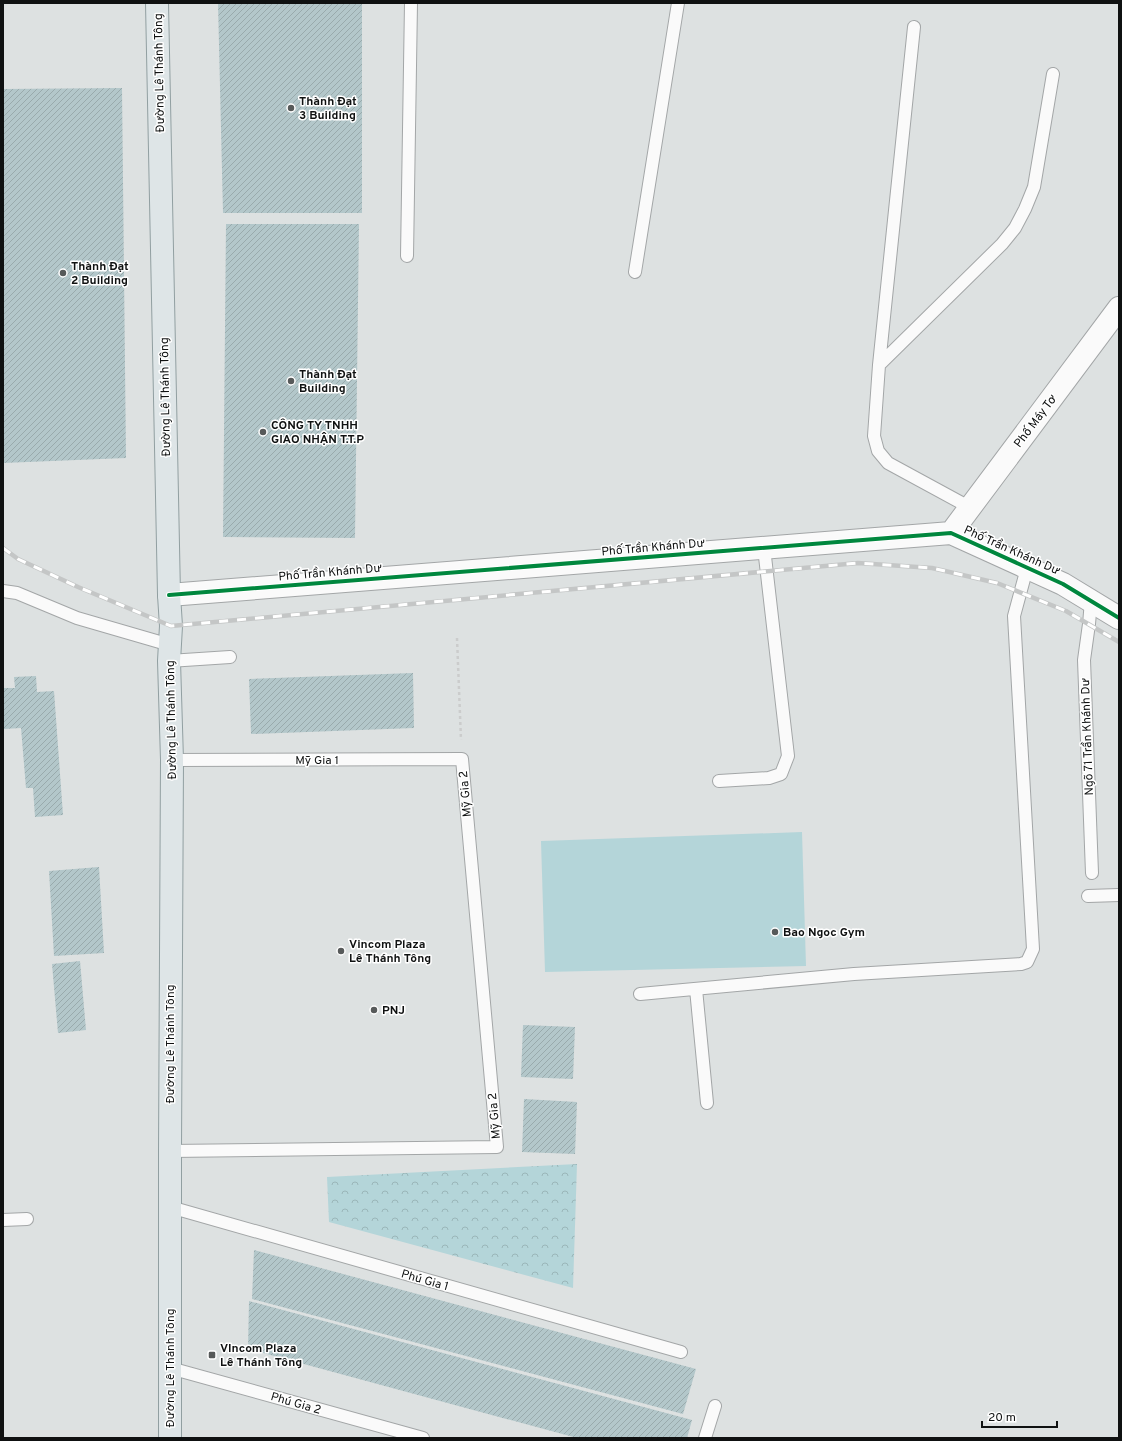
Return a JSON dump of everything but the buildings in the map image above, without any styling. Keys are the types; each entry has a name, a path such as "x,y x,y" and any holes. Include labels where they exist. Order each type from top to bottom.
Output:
{"main road":[{"name":"Đường Lê Thánh Tông","path":"157,3 169,595 171,626 170,1438"}],"street":[{"name":"Phố Máy Tơ","path":"951,533 1119,308"},
{"name":"Phố Trần Khánh Dư","path":"169,595 951,533 1063,584 1119,618"}],"lane":[{"path":"407,256 411,3"},
{"path":"635,272 678,3"},
{"path":"914,27 879,365 874,436 878,451 888,463 970,507"},
{"path":"879,365 1002,244 1015,228 1034,187 1053,74"},
{"path":"719,782 769,778 781,774 788,756 764,548"},
{"path":"640,994 854,974 1021,964 1026,962 1033,949 1014,616 1027,568"},
{"path":"3,591 17,593 77,618 170,653 230,657"},
{"name":"Ngõ 71 Trần Khánh Dư","path":"1091,601 1084,660 1092,873"},
{"name":"Mỹ Gia 1","path":"172,760 462,759"},
{"name":"Mỹ Gia 2","path":"170,1151 497,1147 462,759"},
{"path":"1088,896 1119,895"},
{"path":"696,989 707,1103"},
{"name":"Phú Gia 1","path":"170,1207 681,1352"},
{"path":"3,1220 27,1219"},
{"name":"Phú Gia 2","path":"170,1368 423,1438"},
{"path":"706,1438 714,1406"}],"path":[{"path":"457,638 462,759"}],"green space":[{"path":"802,832 806,966 545,972 541,841"},
{"path":"577,1164 573,1288 329,1222 327,1177"}],"railway":[{"path":"3,548 18,559 78,587 171,626 858,563 932,568 997,583 1066,611 1119,642"}],"cycle path":[{"path":"169,595 951,533 1063,584 1119,618"}],"place":[{"name":"Thành Đạt 3 Building","path":"291,108"},
{"name":"Thành Đạt 2 Building","path":"63,273"},
{"name":"Thành Đạt Building","path":"291,381"},
{"name":"CÔNG TY TNHH GIAO NHẬN T.T.P","path":"263,432"},
{"name":"Bao Ngoc Gym","path":"775,932"},
{"name":"Vincom Plaza Lê Thánh Tông","path":"341,951"},
{"name":"PNJ","path":"374,1010"},
{"name":"VIncom Plaza Lê Thánh Tông","path":"212,1355"}]}
